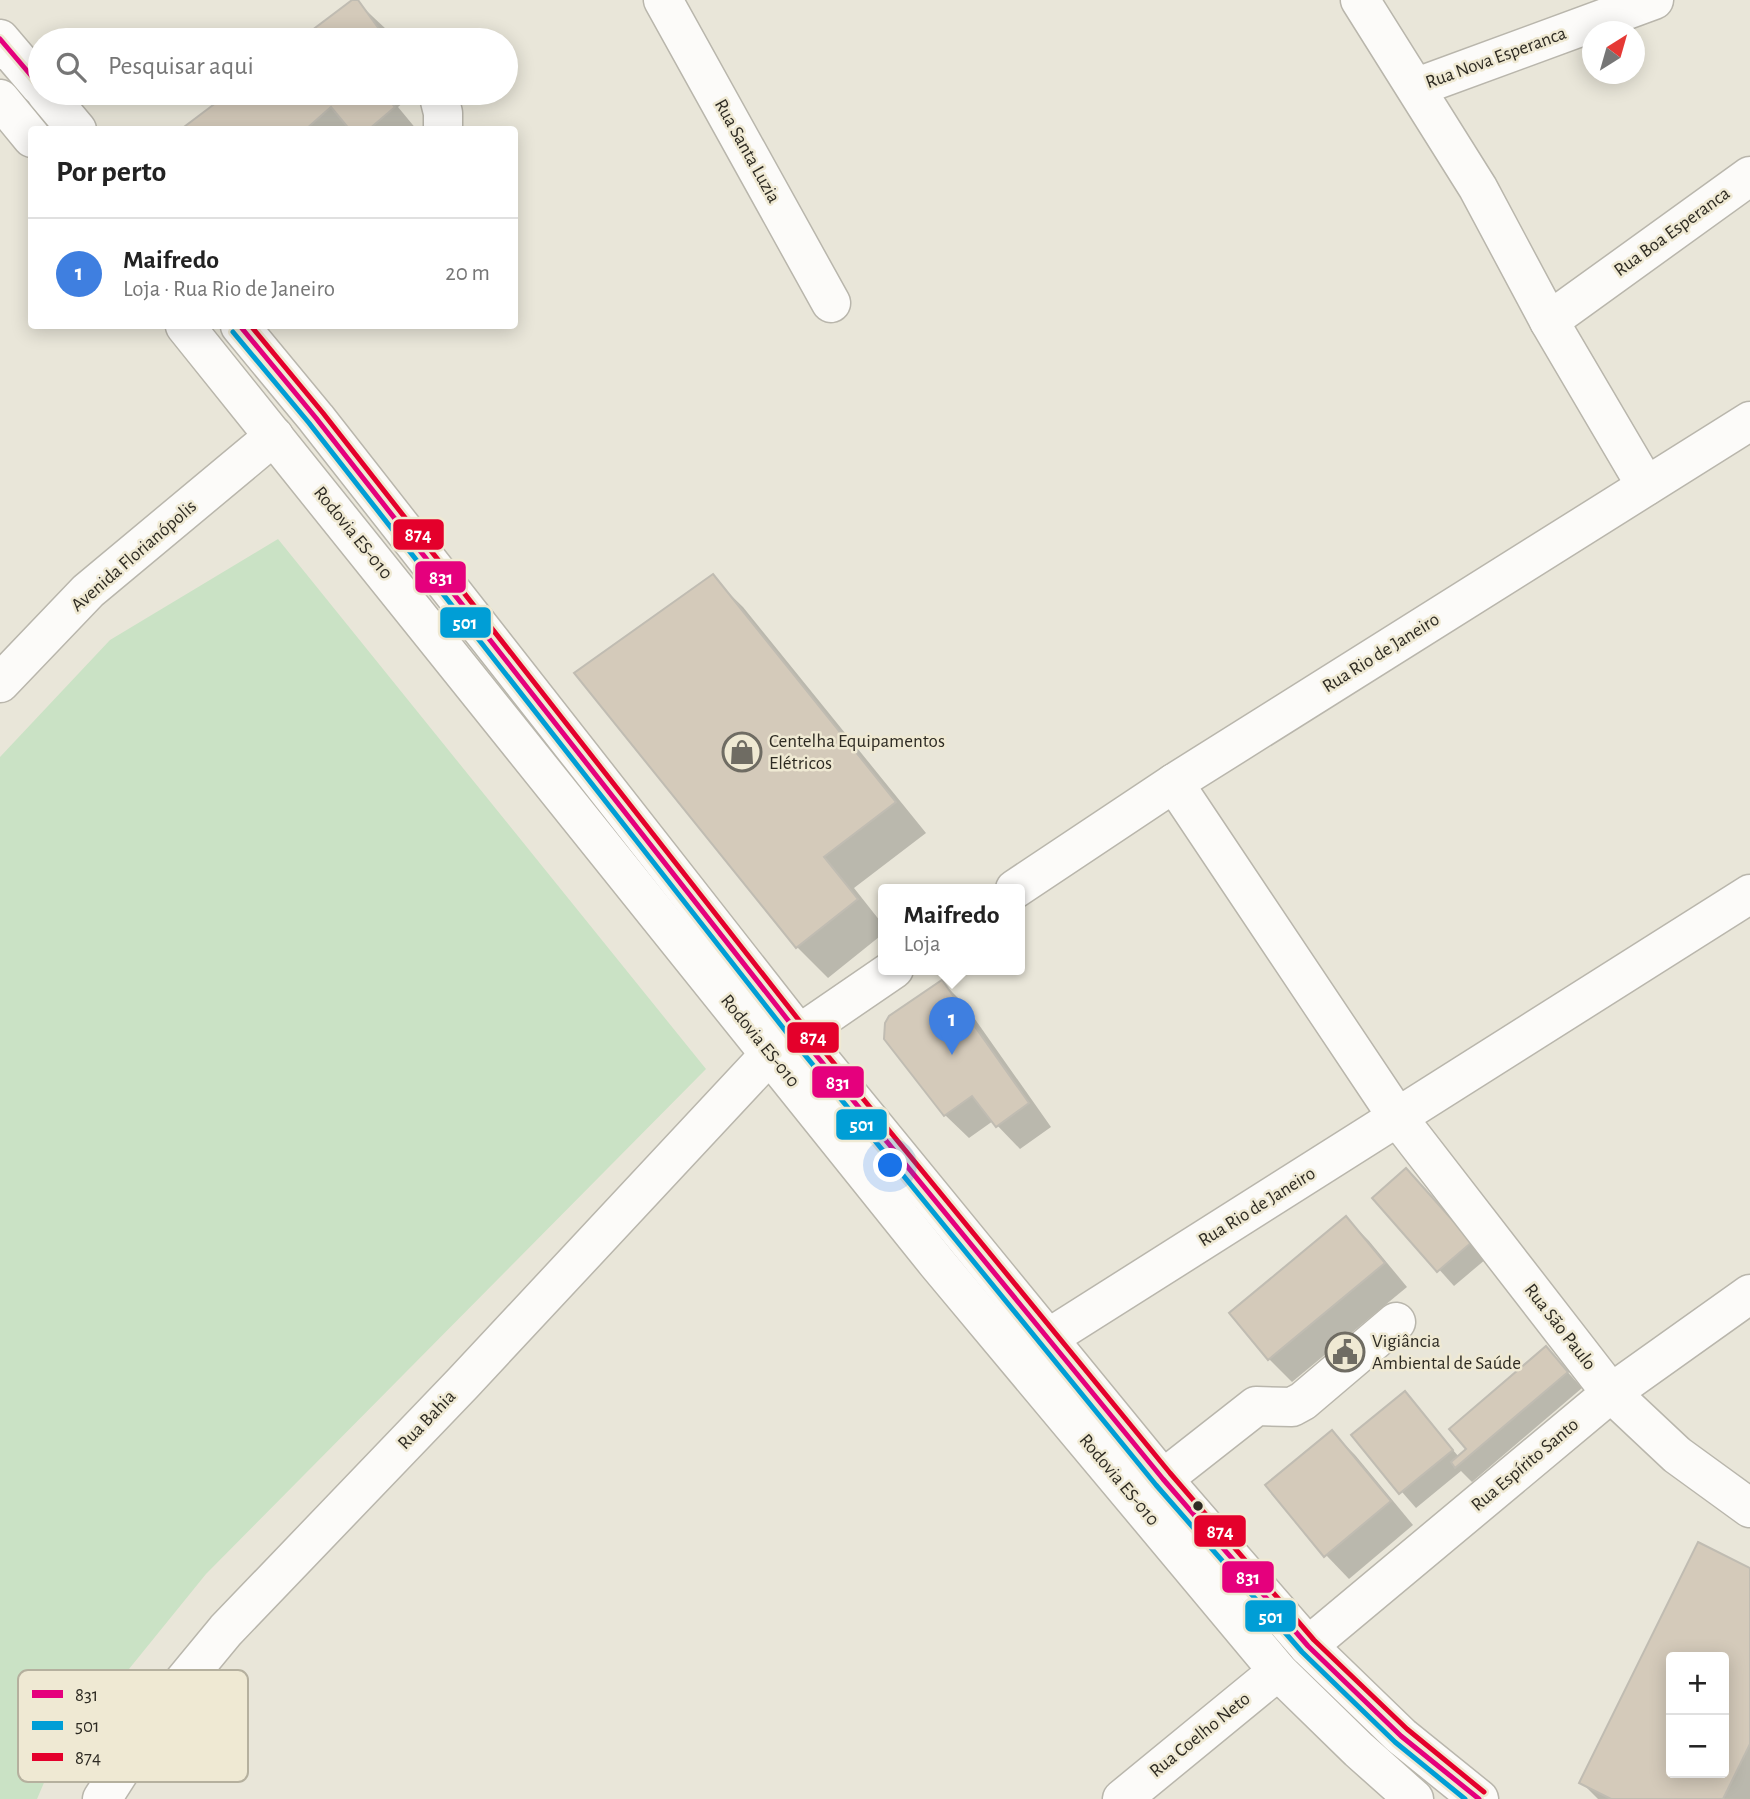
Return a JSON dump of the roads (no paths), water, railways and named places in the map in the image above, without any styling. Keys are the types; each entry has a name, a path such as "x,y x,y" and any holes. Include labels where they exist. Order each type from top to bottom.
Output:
{"street":[{"name":"Rua Santa Luzia","path":"663,0 831,303"},
{"path":"1360,0 1478,188 1549,321 1646,486"},
{"name":"Rua Nova Esperanca","path":"1417,87 1654,0"},
{"path":"0,39 28,72"},
{"path":"0,99 28,133"},
{"path":"56,105 74,126"},
{"path":"441,105 443,126"},
{"name":"Rua Boa Esperanca","path":"1549,321 1750,176"},
{"name":"Rodovia ES-010","path":"187,329 784,1044 1047,1339 1163,1479 1308,1646 1401,1736 1479,1799"},
{"name":"Rodovia ES-010","path":"248,329 784,1044 946,1273 1278,1671 1414,1799"},
{"name":"Rua Rio de Janeiro","path":"1022,884 1174,783 1750,421"},
{"name":"Avenida Florianópolis","path":"0,683 88,591 274,436"},
{"name":"Rua São Paulo","path":"1174,783 1398,1118 1611,1393 1677,1455 1750,1508"},
{"name":"Rua Rio de Janeiro","path":"1047,1339 1750,894"},
{"path":"784,1044 885,975"},
{"name":"Rua Bahia","path":"193,1670 226,1630 784,1044"},
{"name":"Rua Espírito Santo","path":"1308,1646 1611,1393 1750,1294"},
{"path":"1163,1479 1256,1406 1292,1406 1303,1401 1396,1322"},
{"name":"Rua Coelho Neto","path":"1122,1799 1278,1671"},
{"name":"Rua Bahia","path":"102,1799 113,1782"}],"place":[{"name":"Centelha Equipamentos Elétricos","path":"742,752"},
{"name":"Maifredo","path":"952,1055"},
{"name":"Vigiância Ambiental de Saúde","path":"1345,1352"}]}
